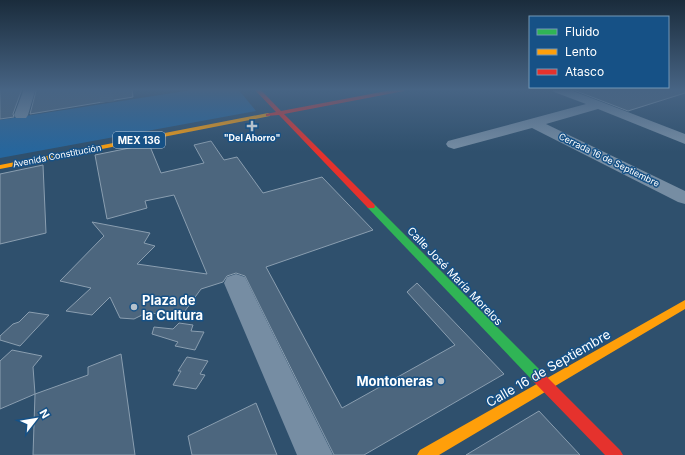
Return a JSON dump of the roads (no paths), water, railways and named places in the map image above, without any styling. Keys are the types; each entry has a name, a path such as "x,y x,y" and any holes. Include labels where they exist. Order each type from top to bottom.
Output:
{"street":[{"name":"Calle José María Morelos","path":"276,110 614,455"},
{"name":"MEX 136","path":"279,113 293,110"},
{"path":"454,144 580,110"},
{"path":"612,110 685,139"},
{"name":"Avenida Constitución","path":"0,167 279,113"},
{"name":"Cerrada 16 de Septiembre","path":"534,123 685,198"},
{"path":"236,282 315,455"},
{"name":"Calle 16 de Septiembre","path":"425,455 685,304"}],"place":[{"name":"\"Del Ahorro\"","path":"252,126"},
{"name":"Plaza de la Cultura","path":"134,307"},
{"name":"Montoneras","path":"441,381"}]}
